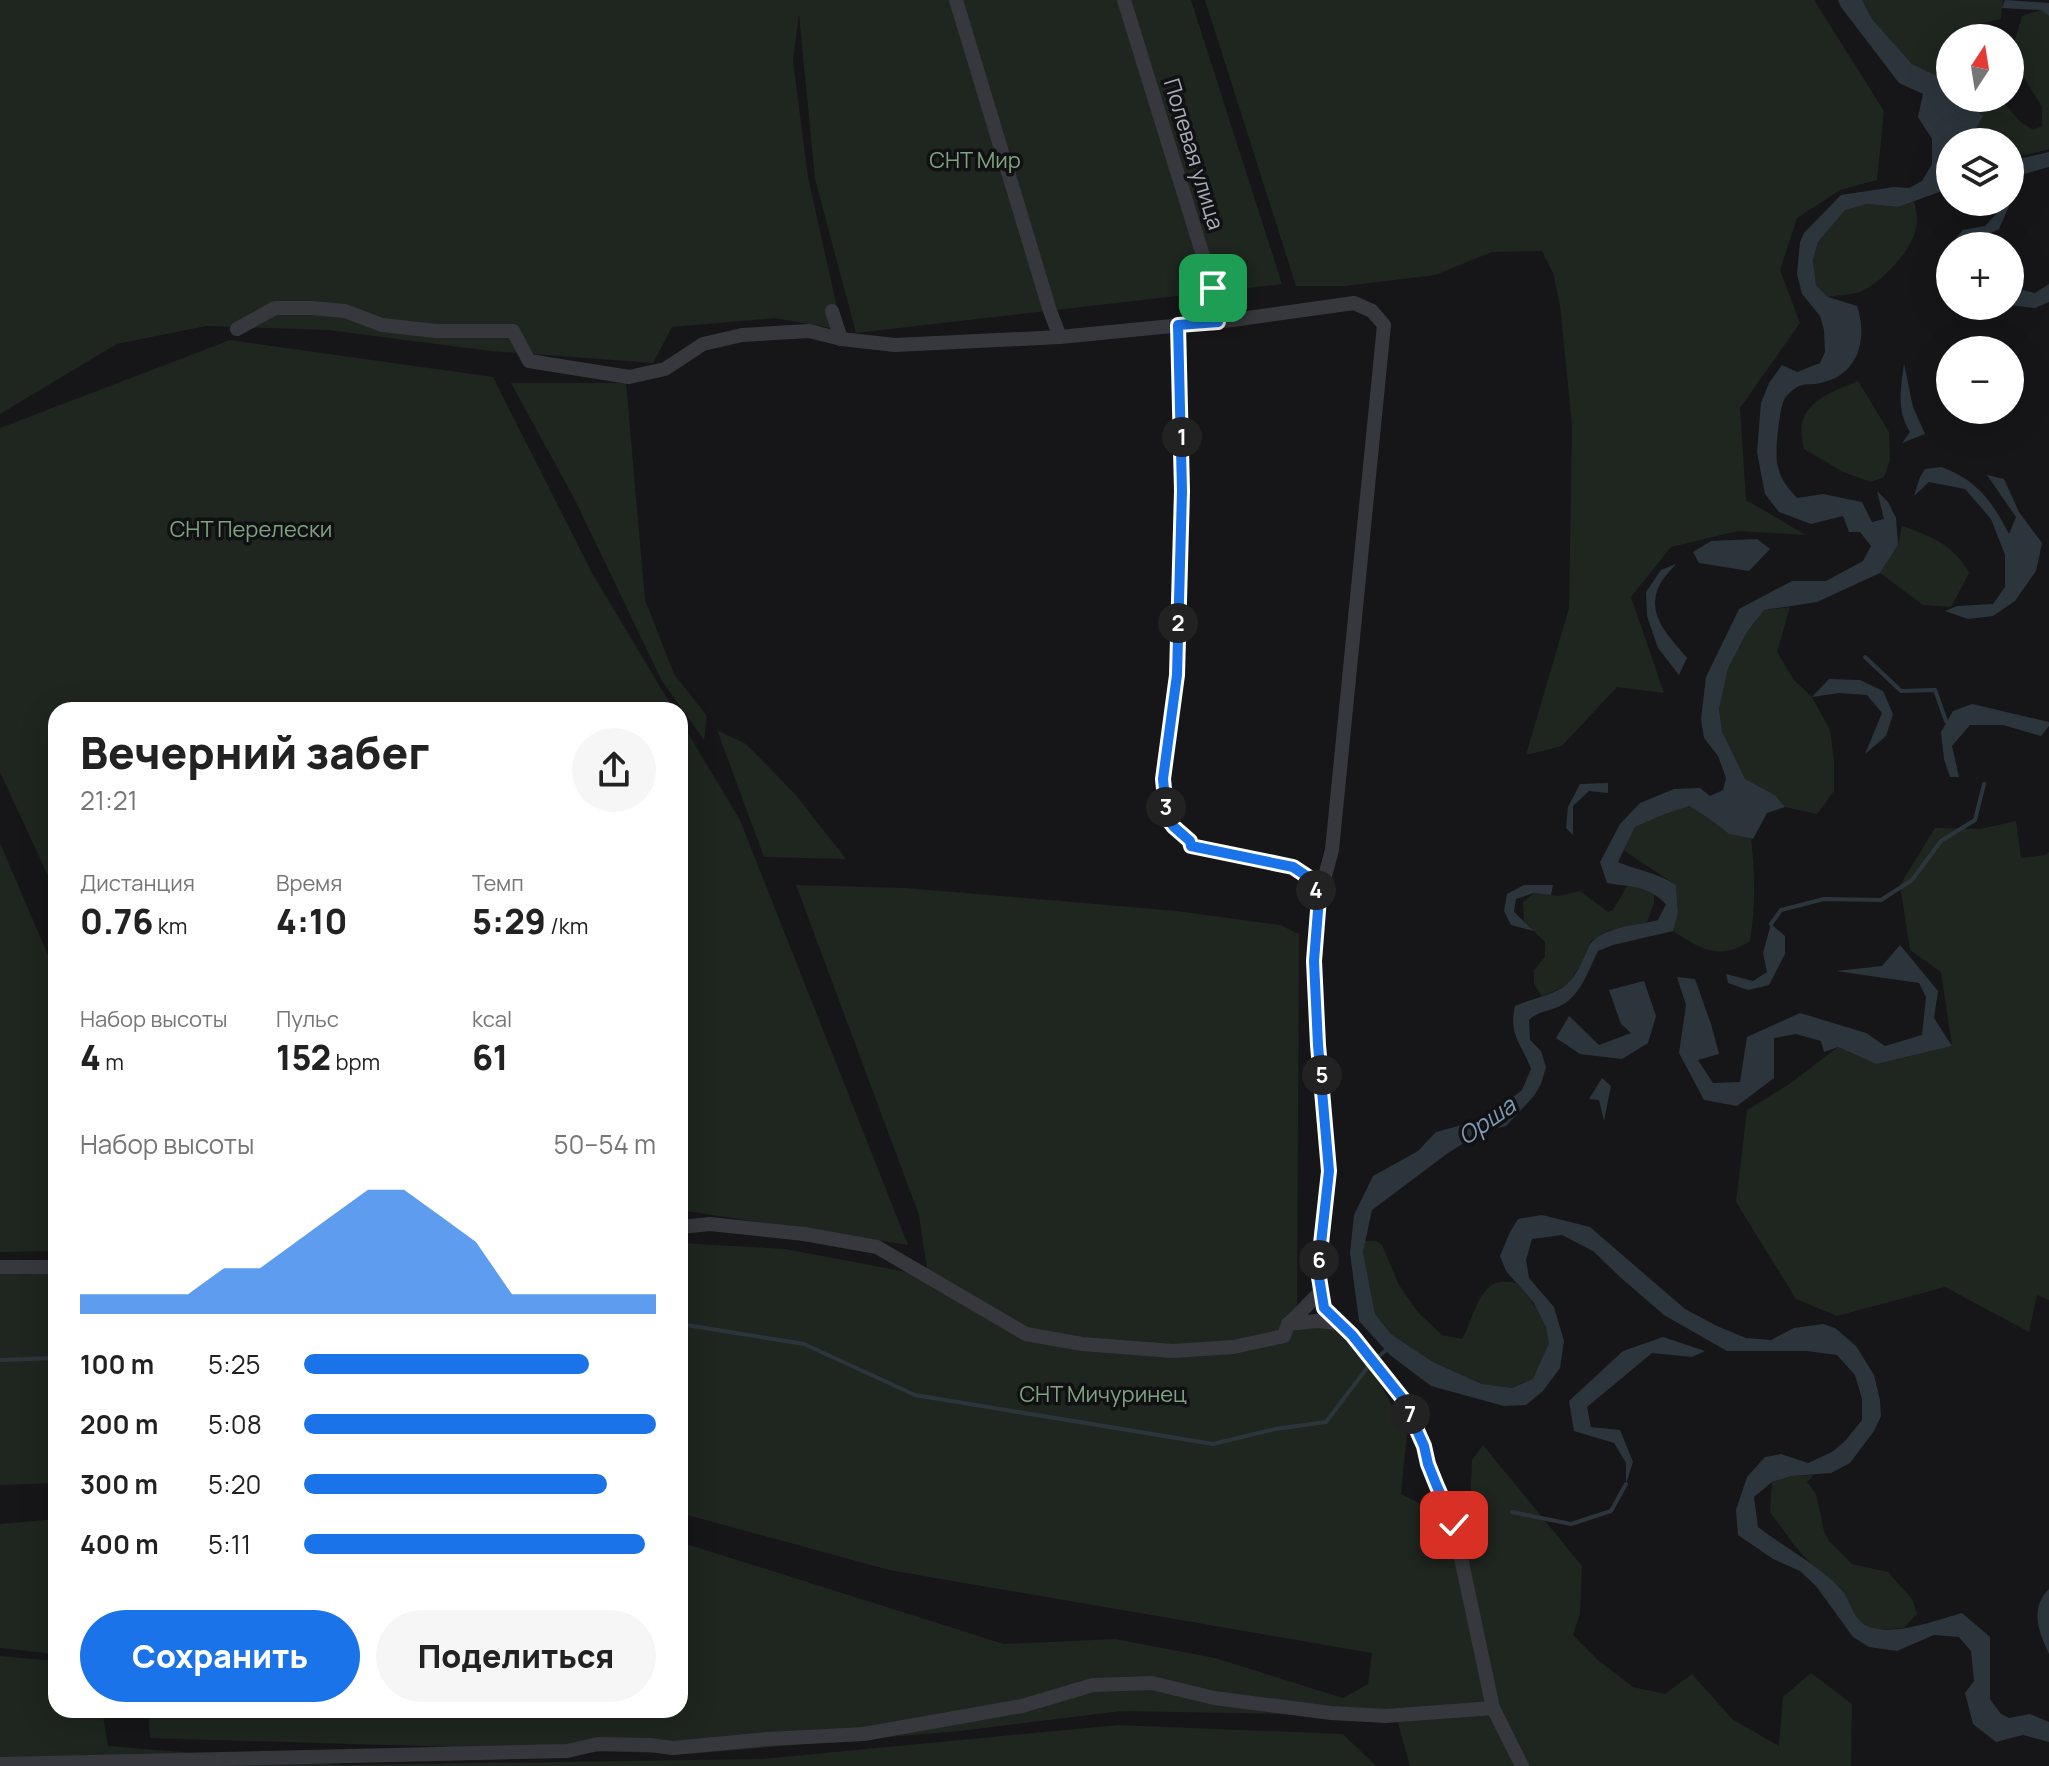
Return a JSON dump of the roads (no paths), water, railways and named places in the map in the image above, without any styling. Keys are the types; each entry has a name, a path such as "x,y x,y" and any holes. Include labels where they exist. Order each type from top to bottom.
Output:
{"street":[{"path":"956,0 1060,337"},
{"name":"Полевая улица","path":"1124,0 1213,288 1218,322"},
{"path":"237,329 275,308 312,308 345,311 382,325 436,331 513,331 529,361 629,377 665,369 703,344 742,335 809,331 841,339 895,345 1060,337 1218,322 1354,303 1372,311 1384,325 1332,850 1319,898 1314,961 1329,1171 1318,1271 1320,1293 1324,1308 1352,1335 1403,1399 1424,1446 1428,1464 1454,1525 1493,1708 1522,1766"},
{"path":"832,311 841,339"},
{"path":"1178,325 1182,491 1177,675 1163,779 1167,818 1190,841 1191,846 1293,867 1308,877 1319,898"},
{"path":"688,1226 710,1224 804,1234 877,1247 1026,1334 1082,1344 1173,1351 1233,1347 1284,1336 1288,1324 1320,1293"},
{"path":"0,1267 48,1267"},
{"path":"1288,1324 1317,1321 1338,1323"},
{"path":"0,1764 567,1751 598,1744 673,1748 864,1734 1022,1706 1093,1685 1152,1683 1214,1698 1331,1713 1386,1716 1493,1708"}],"water":[{"name":"Орша","path":"1838,0 1862,0 1872,19 1912,64 1936,76 1936,112 1979,112 1983,116 1977,128 1936,128 1936,193 1898,207 1867,204 1845,210 1818,242 1813,260 1816,285 1828,297 1857,306 1860,342 1852,364 1844,372 1834,379 1797,387 1785,398 1780,414 1778,467 1783,480 1797,498 1823,494 1862,502 1872,522 1884,519 1877,491 1888,502 1896,518 1898,545 1880,573 1817,602 1764,610 1747,632 1728,668 1719,709 1722,731 1745,779 1775,795 1785,807 1767,813 1753,839 1729,834 1689,806 1635,827 1618,862 1676,885 1678,913 1673,931 1598,951 1582,983 1566,1003 1529,1020 1530,1040 1541,1051 1546,1067 1534,1096 1506,1126 1480,1133 1448,1153 1372,1210 1363,1252 1375,1314 1391,1334 1433,1362 1482,1384 1512,1388 1533,1379 1549,1343 1546,1327 1534,1303 1506,1271 1500,1256 1518,1219 1542,1215 1590,1227 1685,1309 1746,1338 1771,1340 1794,1328 1823,1324 1835,1328 1856,1346 1874,1375 1881,1416 1874,1431 1850,1463 1831,1473 1792,1476 1772,1482 1754,1497 1758,1527 1829,1578 1842,1590 1861,1622 1871,1627 1883,1630 1910,1627 1962,1613 1990,1637 1990,1699 2001,1714 2009,1718 2030,1714 2049,1722 2049,1742 2023,1735 1996,1742 1973,1724 1965,1693 1974,1681 1971,1651 1959,1637 1934,1635 1897,1651 1869,1647 1853,1637 1816,1586 1800,1571 1773,1559 1738,1535 1736,1510 1747,1477 1765,1457 1781,1454 1808,1463 1832,1452 1862,1420 1862,1399 1855,1375 1837,1355 1807,1351 1727,1351 1664,1315 1593,1251 1562,1235 1532,1239 1526,1260 1529,1278 1554,1307 1564,1341 1560,1368 1543,1391 1526,1405 1504,1406 1431,1386 1390,1355 1359,1321 1350,1253 1354,1215 1373,1176 1418,1151 1436,1132 1485,1119 1522,1090 1531,1069 1513,1025 1515,1006 1567,984 1589,946 1601,935 1658,920 1666,904 1645,890 1607,883 1600,862 1620,824 1640,803 1674,789 1700,788 1710,796 1723,790 1726,778 1718,756 1704,738 1701,719 1706,677 1739,609 1792,581 1826,581 1863,561 1871,546 1860,532 1849,532 1843,516 1811,524 1779,512 1765,494 1757,452 1761,403 1769,383 1782,365 1797,372 1820,363 1825,352 1820,316 1802,294 1797,274 1800,242 1804,233 1841,195 1894,187 1909,188 1922,181 1932,164 1932,139 1918,117 1923,94 1899,83"},
{"path":"2005,0 2049,3 2049,16 2041,10 2002,8"},
{"path":"2049,152 2049,167 2024,174 2024,158"},
{"path":"1994,216 2005,216 1999,229 1993,232 1961,232 1963,230 1985,226"},
{"path":"2049,284 2049,302 2035,308 2024,307 2024,290 2035,293"},
{"path":"1904,363 1913,407 1925,434 1902,443 1910,432 1901,407"},
{"path":"1941,467 1974,485 1996,511 2009,534 2016,517 1987,475 2004,479 2019,512 2042,543 2036,571 2015,601 1993,616 1968,619 1945,611 1957,606 1993,604 2005,587 2005,555 1991,519 1965,489 1929,482 1914,496 1925,469"},
{"path":"1757,539 1770,549 1749,571 1699,563 1693,552 1711,541"},
{"path":"1676,564 1660,584 1655,605 1661,624 1687,658 1679,675 1658,648 1647,616 1646,592 1661,570"},
{"path":"1829,679 1860,680 1883,691 1893,714 1886,736 1865,754 1882,713 1867,695 1839,693 1812,697"},
{"path":"1972,704 2049,722 2049,726 2041,736 2003,725 1970,725 1952,746 1959,777 1950,777 1941,732 1953,711"},
{"path":"1608,783 1608,793 1589,791 1573,806 1573,835 1566,828 1568,807 1580,784"},
{"path":"1524,885 1553,885 1551,895 1534,893 1516,899 1514,912 1534,931 1511,925 1504,911 1507,894"},
{"path":"1771,924 1785,936 1785,954 1769,985 1748,990 1728,983 1726,974 1753,981 1767,972 1763,953"},
{"path":"1900,945 1938,991 1934,1018 1952,1046 1877,1064 1838,1047 1824,1052 1821,1041 1796,1034 1774,1038 1774,1078 1737,1106 1704,1100 1679,1053 1686,1005 1677,977 1695,979 1719,1054 1698,1060 1713,1083 1740,1082 1747,1037 1800,1013 1866,1033 1885,1046 1922,1035 1926,997 1919,983 1836,971 1882,966"},
{"path":"1644,981 1656,1016 1648,1043 1622,1059 1580,1054 1556,1038 1569,1016 1599,1045 1631,1033 1621,1024 1609,990"},
{"path":"1602,1078 1611,1086 1604,1121 1599,1100 1589,1099"},
{"path":"1663,1337 1705,1351 1692,1357 1652,1353 1587,1407 1591,1427 1620,1430 1633,1462 1626,1484 1626,1463 1614,1443 1574,1431 1569,1401 1623,1351"},
{"path":"2049,1589 2049,1654 2039,1629 2038,1612 2039,1604"}],"waterway":[{"path":"1865,657 1901,691 1935,690 1946,721"},
{"path":"1771,924 1781,910 1824,899 1881,900 1912,880 1941,841 1975,820 1984,784"},
{"path":"688,1325 804,1344 915,1395 1213,1444 1275,1429 1326,1422 1370,1364"},
{"path":"1379,1356 1390,1347"},
{"path":"0,1360 48,1358"},
{"path":"1512,1512 1571,1524 1611,1511 1626,1484"}],"park label":[{"name":"СНТ Мир","path":"975,160"},
{"name":"СНТ Перелески","path":"251,529"},
{"name":"СНТ Мичуринец","path":"1103,1394"}]}
